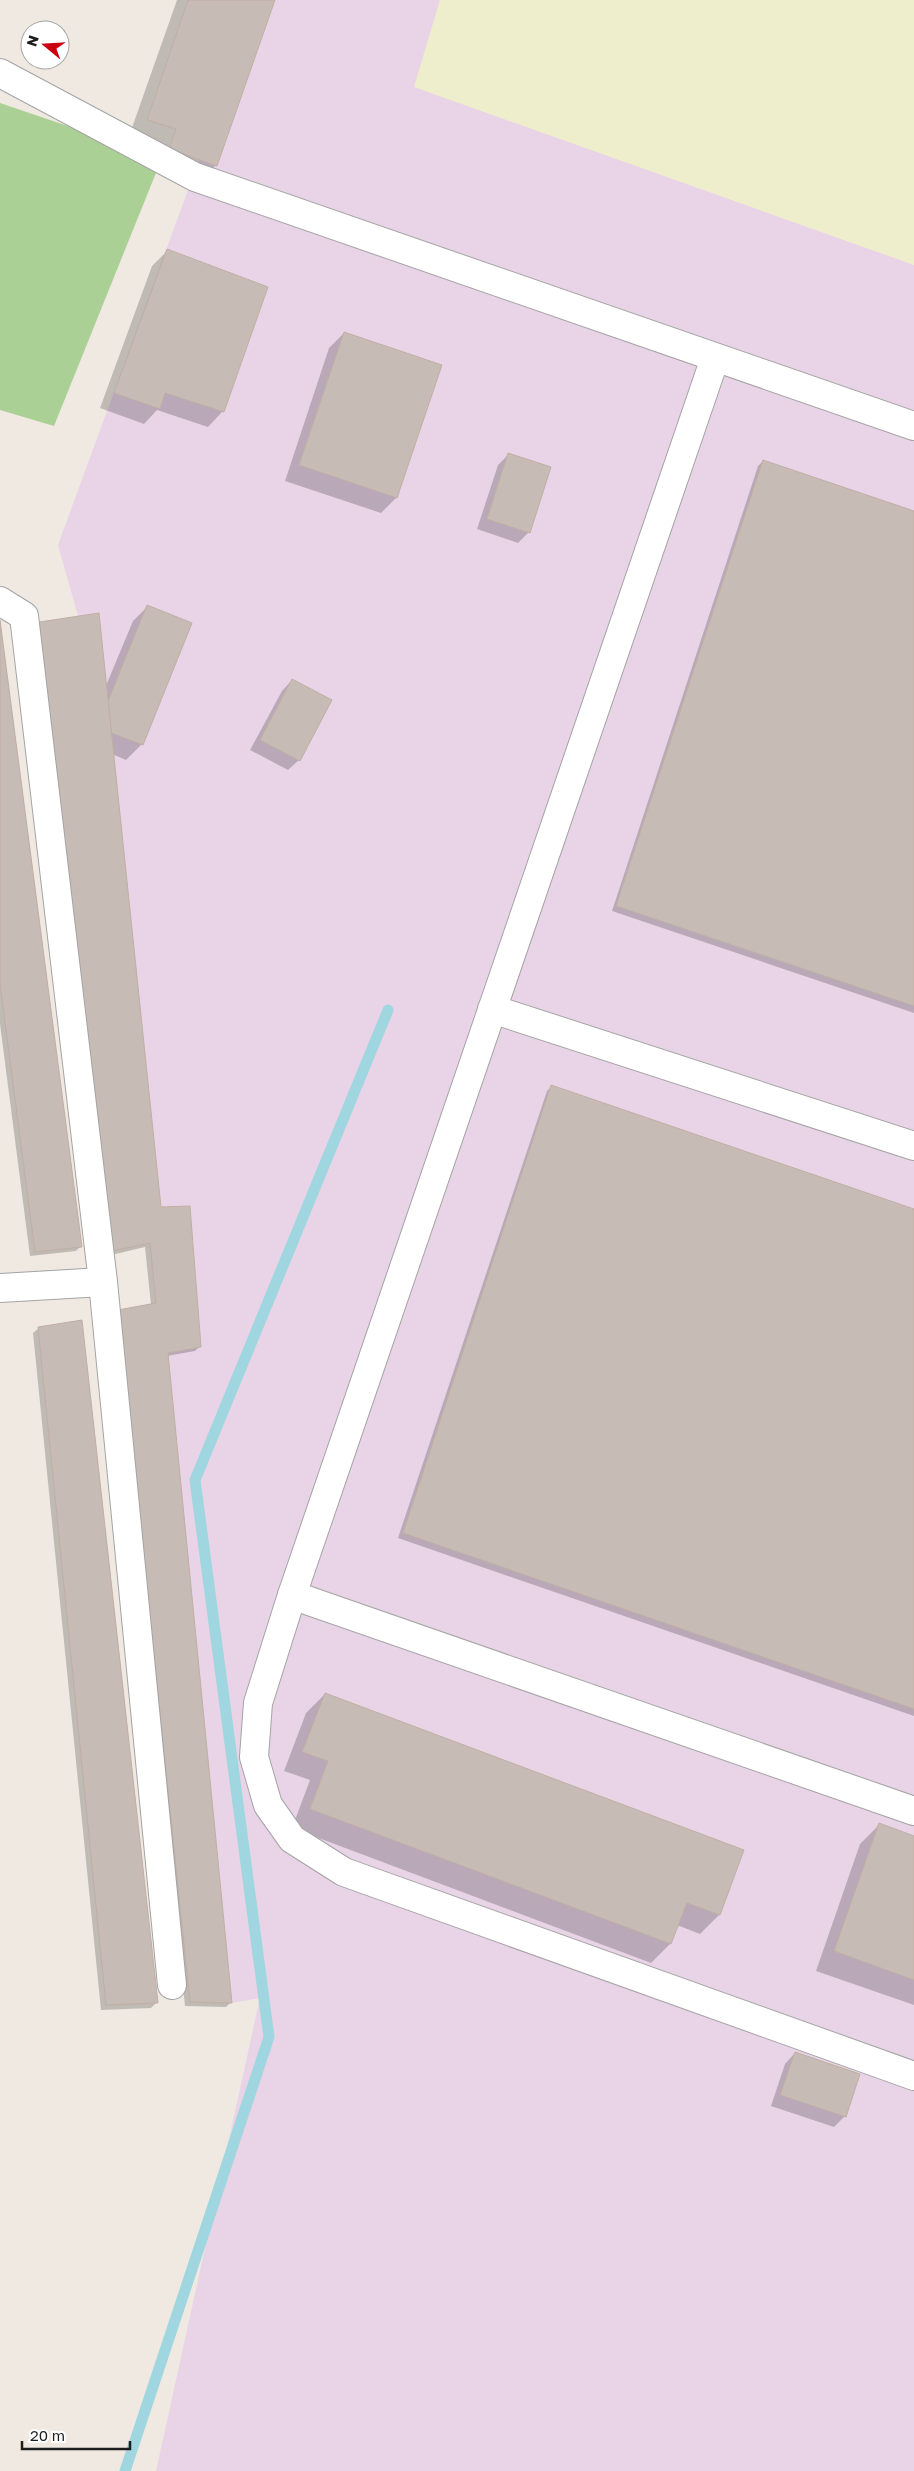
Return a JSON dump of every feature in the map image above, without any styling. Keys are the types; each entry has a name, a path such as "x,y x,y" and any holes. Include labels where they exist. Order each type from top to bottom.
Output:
{"lane":[{"path":"0,73 194,177 914,426"},
{"path":"715,358 292,1595 258,1703 254,1757 268,1805 292,1839 344,1872 914,2076"},
{"path":"0,602 24,616 103,1282 172,1985"},
{"path":"492,1009 914,1146"},
{"path":"0,1288 103,1282"},
{"path":"292,1595 914,1811"}],"shaded area":[{"path":"188,0 914,0 914,2471 156,2471 260,1998 232,2003 168,1353 201,1347 190,1206 161,1207 111,733 58,545 199,160 176,129 147,120"}],"green space":[{"path":"440,0 914,0 914,265 414,87"},
{"path":"0,103 162,158 54,426 0,410"}],"building":[{"path":"188,0 275,0 217,166 169,149 176,129 147,120"},
{"path":"167,249 268,287 224,412 165,393 160,409 114,393"},
{"path":"344,332 442,365 397,498 299,465"},
{"path":"508,453 551,467 530,533 487,519"},
{"path":"763,460 914,511 914,1006 616,906"},
{"path":"147,605 192,623 143,745 111,733 108,701"},
{"path":"99,613 161,1207 190,1206 201,1347 168,1353 232,2003 190,2002 118,1310 156,1303 150,1243 108,1252 33,623"},
{"path":"0,620 82,1247 35,1252 0,984"},
{"path":"292,679 332,700 300,761 260,740"},
{"path":"551,1085 914,1209 914,1709 403,1533"},
{"path":"82,1320 158,2003 106,2005 38,1327"},
{"path":"325,1693 744,1850 720,1915 687,1903 671,1944 310,1809 328,1761 302,1752"},
{"path":"879,1823 914,1836 914,1980 834,1951"},
{"path":"795,2052 860,2074 846,2117 780,2095"}],"waterway":[{"path":"125,2471 269,2037 195,1480 388,1010"}]}
